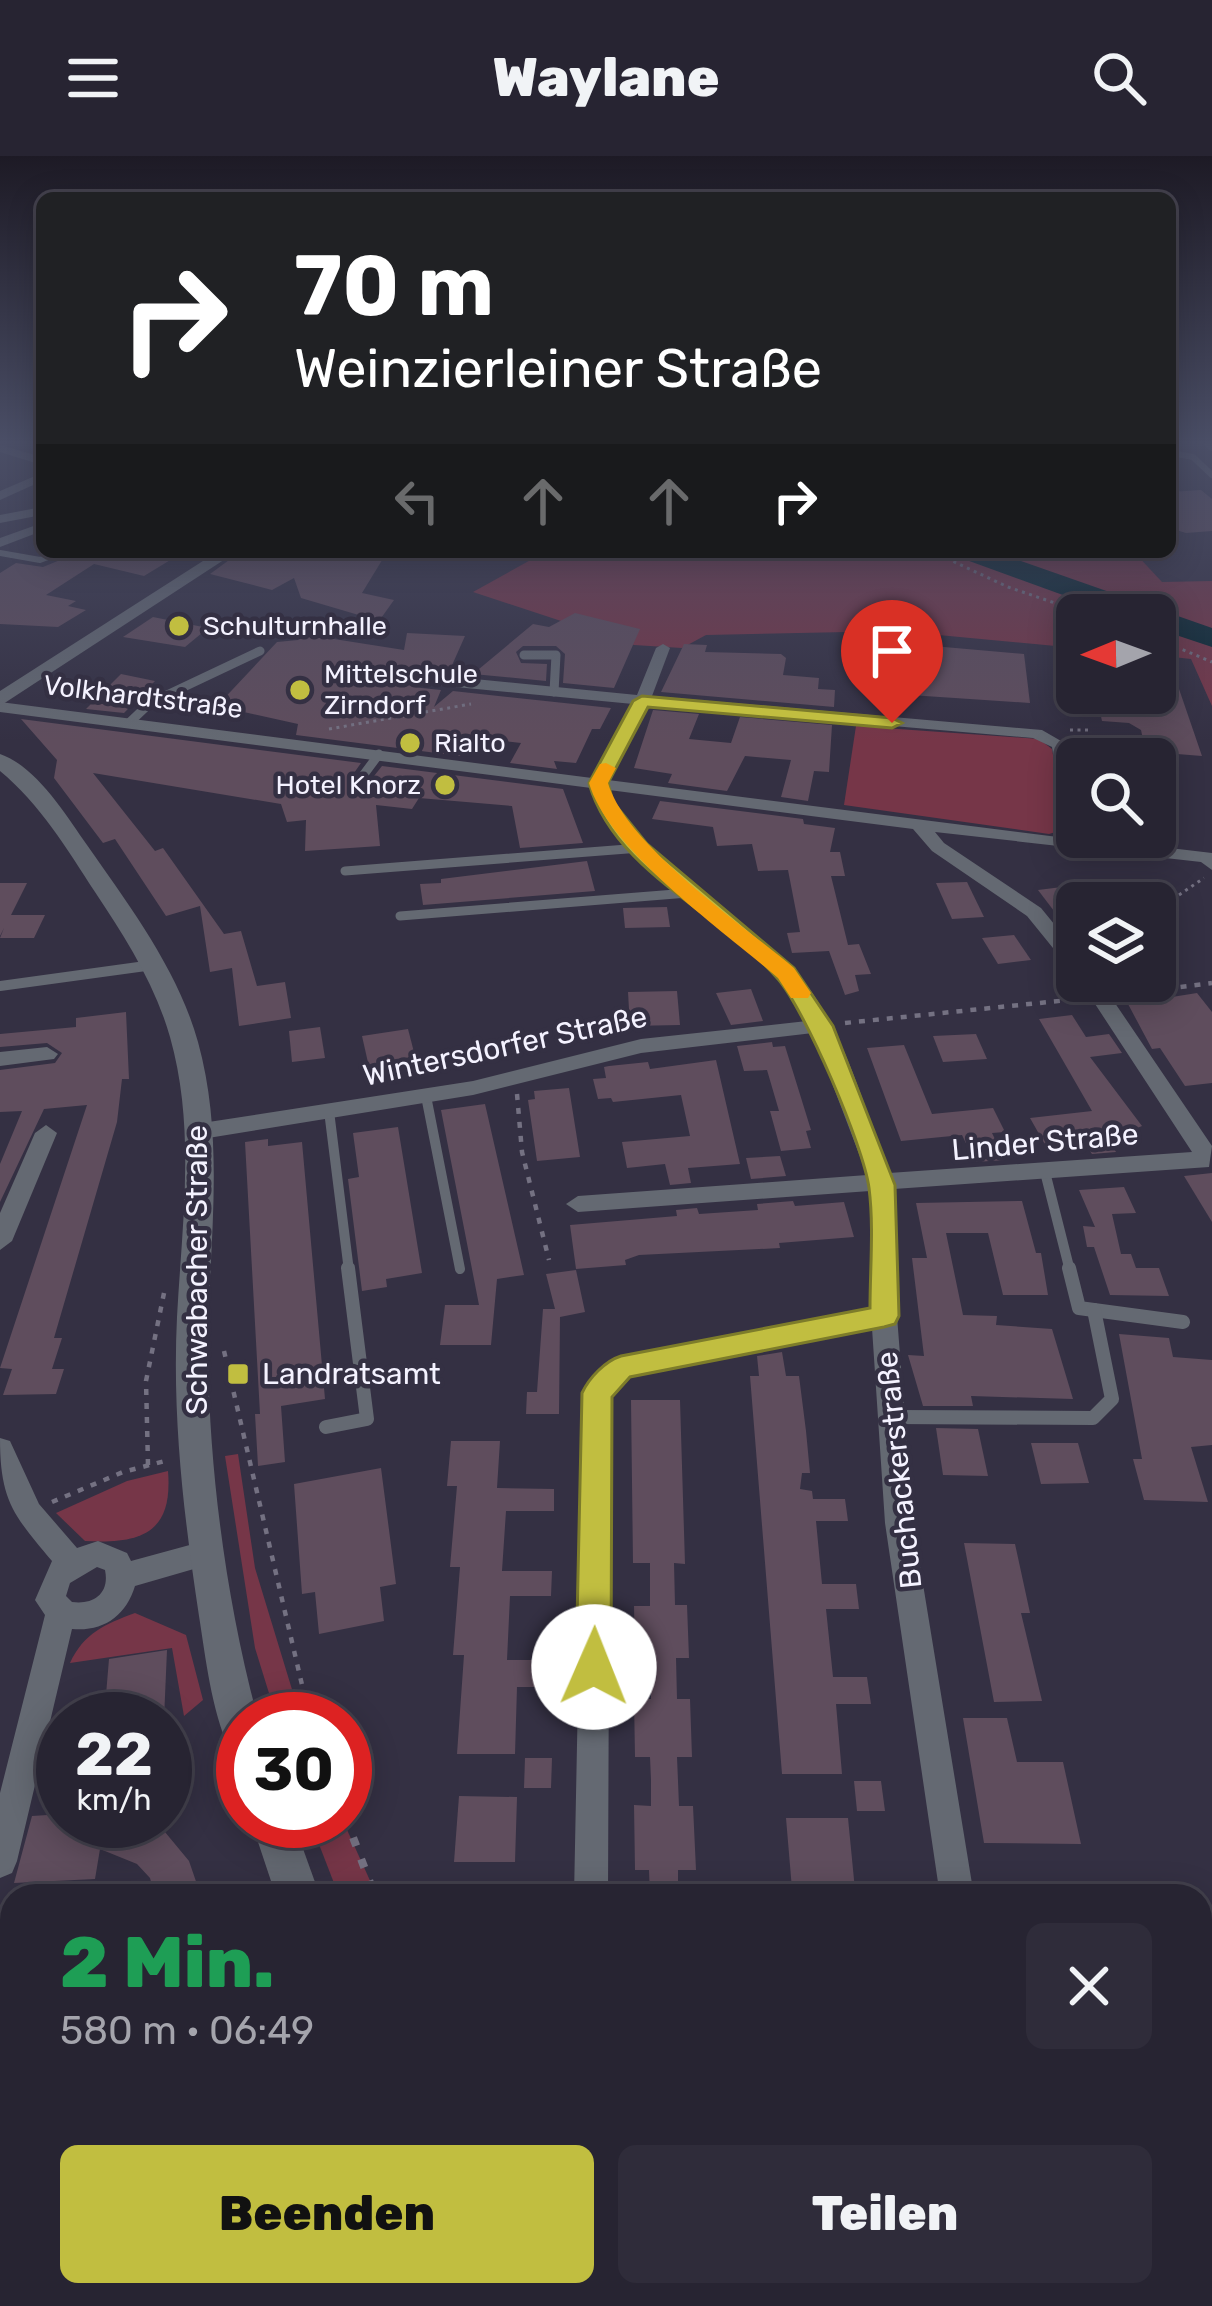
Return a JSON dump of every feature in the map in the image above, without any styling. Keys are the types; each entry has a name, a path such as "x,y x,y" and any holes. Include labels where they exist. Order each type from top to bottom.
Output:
{"street":[{"path":"0,703 219,558"},
{"path":"598,783 642,701 663,648"},
{"path":"414,678 1036,733 1056,742"},
{"name":"Volkhardtstraße","path":"0,703 1056,841"},
{"name":"Schwabacher Straße","path":"0,760 86,860 154,965 184,1039 202,1131 192,1354 196,1455 232,1692"},
{"name":"Buchackerstraße","path":"598,783 604,803 640,848 786,973 821,1026 882,1185 884,1316 899,1522 955,1884"},
{"path":"917,823 938,847 1034,912 1056,939"},
{"name":"Volkhardtstraße","path":"1166,858 1211,865"},
{"path":"1105,1002 1210,1158"},
{"name":"Wintersdorfer Straße","path":"202,1131 426,1096 641,1046 821,1026"},
{"path":"0,1059 47,1054"},
{"path":"0,1241 46,1133"},
{"name":"Linder Straße","path":"578,1204 1210,1158"},
{"path":"591,1884 597,1393 621,1367 884,1316"},
{"path":"0,1448 28,1512 70,1561"},
{"path":"124,1576 208,1553"},
{"path":"98,1554 117,1562 124,1576 121,1594 106,1609 81,1620 60,1614 50,1600 53,1579 70,1561 98,1554"},
{"path":"0,1861 60,1614"},
{"path":"281,1848 294,1884"}],"lane":[{"path":"0,553 45,558"},
{"path":"130,722 150,703 260,651"},
{"path":"524,655 556,656 554,692"},
{"path":"356,785 379,754"},
{"path":"345,871 640,848"},
{"path":"400,916 688,893"},
{"path":"0,986 154,965"},
{"path":"426,1096 460,1269"},
{"path":"326,1426 367,1419 329,1111"},
{"path":"1045,1172 1078,1308 1183,1322"},
{"path":"892,1417 1093,1418 1112,1399 1094,1310"}],"path":[{"path":"946,558 1056,603"},
{"path":"1176,647 1212,662"},
{"path":"292,743 329,729 448,710 529,689"},
{"path":"1179,895 1211,865"},
{"path":"1176,985 1212,983"},
{"path":"821,1026 1056,994"},
{"path":"516,1077 522,1153 549,1260"},
{"path":"148,1465 146,1381 168,1281"},
{"path":"222,1344 304,1692"},
{"path":"51,1503 165,1461"},
{"path":"357,1848 370,1884"}],"shaded area":[{"path":"534,558 1140,558 1162,582 1212,581 1212,706 1191,659 1176,657 1176,594 1056,594 1056,646 896,631 706,635 682,648 634,645 473,592"},
{"path":"856,726 1039,739 1052,749 1056,832 1049,834 844,805"},
{"path":"238,1454 255,1568 293,1692 269,1692 255,1648 225,1456"},
{"path":"168,1471 165,1509 159,1521 138,1537 85,1541 56,1513 127,1481"},
{"path":"135,1613 186,1635 203,1700 192,1709 192,1692 180,1692 172,1648 70,1663 82,1644 114,1621"},
{"path":"320,1848 355,1848 372,1884 334,1884"}],"building":[{"path":"65,558 172,559 144,576 94,564 46,595 76,601 68,606 86,610 58,627 0,624 0,573 16,563 43,567"},
{"path":"232,558 383,558 362,593 394,600 379,621 301,598 294,578 272,590 210,574"},
{"path":"575,613 640,629 614,688 563,683 565,654 556,646 523,646 516,652 521,663 547,664 546,681 473,674 533,624 549,627"},
{"name":"Schulturnhalle","path":"153,617 208,628 185,647 123,637"},
{"path":"407,633 465,636 449,672 414,669 402,676 412,687 441,690 434,707 453,691 611,708 600,729 592,729 576,763 554,761 557,769 510,763 521,743 472,737 460,756 296,735 298,724 217,706 277,642 298,640 302,634 404,650"},
{"path":"684,644 707,645 705,652 781,654 786,658 783,675 819,678 818,689 835,690 834,707 661,692"},
{"path":"910,644 1024,654 1030,703 910,695"},
{"path":"121,674 155,681 124,713 86,709"},
{"path":"1178,686 1202,756 1176,754 1176,738 1143,738 1141,730 1129,723 1102,721 1100,714 1176,714"},
{"path":"653,710 699,714 689,739 731,743 740,717 832,725 829,772 814,771 808,801 781,797 791,760 745,756 727,791 668,783 672,774 634,768"},
{"path":"21,719 361,763 347,783 354,794 382,766 563,789 583,843 520,848 512,806 419,798 412,809 376,805 380,846 305,851 306,820 287,822 281,804 93,773 155,851 163,848 224,934 241,931 257,986 285,982 291,1018 239,1026 232,968 210,972 200,906 166,916 115,839 103,843 54,778 57,760"},
{"path":"660,801 803,819 804,824 835,828 830,852 840,852 845,876 831,876 848,945 859,944 871,974 855,975 859,991 845,995 829,951 792,953 787,933 800,932 788,870 758,871 752,844 717,846 713,827 652,819"},
{"path":"587,861 595,891 423,905 420,884"},
{"path":"967,882 984,917 952,919 936,883"},
{"path":"0,883 27,883 11,915 45,915 34,938 0,938 4,928 0,936"},
{"path":"1056,888 1056,911 1054,911 1038,890"},
{"path":"667,907 670,927 625,928 623,908"},
{"path":"1014,935 1031,960 998,964 982,938"},
{"path":"751,989 763,1021 731,1025 716,993"},
{"path":"677,991 680,1025 630,1026 628,992"},
{"path":"1197,993 1212,1012 1212,1083 1185,1086 1160,1048 1152,1049 1128,1004 1176,1002 1176,996"},
{"path":"126,1012 129,1079 122,1079 117,1122 54,1338 62,1338 52,1369 64,1369 56,1394 3,1395 12,1369 0,1368 87,1105 44,1109 0,1202 0,1164 22,1111 0,1112 0,1070 55,1063 62,1053 47,1043 0,1047 0,1034 76,1027 76,1018"},
{"path":"1072,1015 1086,1037 1109,1034 1122,1053 1090,1057 1142,1126 1109,1140 1116,1152 1092,1154 1085,1144 1047,1148 1030,1118 1092,1111 1039,1019"},
{"path":"320,1027 325,1058 292,1062 289,1031"},
{"path":"408,1029 416,1060 369,1067 362,1036"},
{"path":"976,1034 987,1059 943,1062 933,1036"},
{"path":"772,1042 773,1047 785,1046 811,1130 806,1131 811,1148 781,1151 770,1111 779,1111 767,1070 744,1071 737,1046"},
{"path":"904,1045 932,1114 993,1108 1005,1132 992,1133 1005,1160 975,1162 962,1135 901,1141 867,1048"},
{"path":"716,1060 740,1164 688,1168 691,1183 670,1185 665,1164 627,1168 622,1142 690,1136 681,1095 613,1102 598,1099 593,1079 606,1078 604,1067 609,1066 648,1062 650,1069"},
{"path":"569,1088 580,1157 537,1161 528,1100 535,1099 534,1091"},
{"path":"485,1104 524,1275 497,1279 491,1345 440,1345 445,1305 479,1305 441,1110"},
{"path":"398,1127 422,1273 386,1279 387,1287 362,1291 348,1179 359,1177 353,1133"},
{"path":"268,1139 268,1146 302,1142 325,1399 281,1406 285,1462 258,1466 255,1414 260,1414 245,1142"},
{"path":"780,1156 786,1176 751,1179 746,1158"},
{"path":"1212,1173 1212,1222 1184,1176"},
{"path":"1124,1187 1136,1213 1112,1214 1121,1254 1131,1254 1136,1268 1159,1268 1169,1296 1110,1295 1094,1247 1087,1247 1083,1226 1095,1227 1079,1190"},
{"path":"793,1201 795,1206 844,1202 854,1237 779,1243 780,1248 639,1255 625,1260 626,1265 576,1269 570,1225 677,1216 676,1210 697,1208 699,1214 758,1210 757,1204"},
{"path":"1022,1201 1036,1253 1041,1253 1048,1295 1003,1295 988,1233 946,1233 963,1315 997,1316 996,1325 1052,1329 1073,1399 971,1396 973,1406 923,1406 908,1355 924,1356 912,1258 927,1258 916,1203"},
{"path":"576,1270 585,1312 560,1317 559,1414 526,1414 527,1392 537,1392 543,1309 555,1309 546,1274"},
{"path":"1119,1334 1169,1338 1173,1357 1212,1360 1212,1445 1191,1447 1208,1502 1144,1500 1133,1459 1142,1459"},
{"path":"782,1352 786,1376 799,1376 810,1473 802,1473 800,1489 812,1491 813,1499 845,1499 848,1521 816,1521 822,1584 856,1584 859,1609 826,1609 833,1677 867,1677 871,1704 836,1704 842,1774 782,1774 750,1376 759,1376 757,1356"},
{"path":"631,1400 680,1400 685,1564 674,1563 675,1605 687,1605 689,1658 676,1658 677,1699 690,1699 692,1757 677,1757 679,1806 693,1806 696,1870 678,1870 678,1884 650,1884 649,1870 635,1870 634,1805 651,1806 651,1780 650,1757 635,1757 634,1699 651,1699 651,1677 650,1658 635,1658 634,1606 650,1606 650,1563 633,1563"},
{"path":"936,1428 978,1429 988,1476 943,1475"},
{"path":"451,1441 500,1441 497,1488 554,1489 554,1511 506,1511 502,1571 552,1571 551,1596 510,1596 507,1660 550,1660 549,1687 517,1687 515,1754 457,1754 464,1655 453,1655 460,1567 450,1567 457,1486 447,1486"},
{"path":"1031,1443 1078,1443 1089,1483 1041,1484"},
{"path":"381,1468 396,1584 380,1587 384,1621 319,1634 315,1592 302,1594 294,1484"},
{"path":"964,1543 1015,1544 1030,1613 1021,1613 1042,1701 994,1702"},
{"path":"167,1650 165,1692 106,1692 109,1659"},
{"path":"963,1718 1007,1718 1017,1762 1063,1762 1081,1844 984,1843"},
{"path":"525,1758 552,1758 551,1788 524,1788"},
{"path":"854,1781 881,1781 885,1811 857,1811"},
{"path":"459,1796 517,1797 515,1862 454,1862"},
{"path":"32,1816 36,1816 36,1848 178,1848 197,1884 152,1884 137,1864 100,1849 95,1879 14,1883"},
{"path":"786,1818 848,1818 854,1884 792,1884"}],"waterway":[{"path":"987,558 1087,594"},
{"path":"1176,625 1212,638"}],"slow traffic":[{"path":"606,768 598,783 604,803 640,848 786,973 799,993"}],"place":[{"name":"Schulturnhalle","path":"179,626"},
{"name":"Mittelschule Zirndorf","path":"300,690"},
{"name":"Rialto","path":"410,743"},
{"name":"Hotel Knorz","path":"445,785"},
{"name":"Landratsamt","path":"238,1374"}],"route":[{"path":"594,1667 597,1393 621,1367 884,1316 882,1185 821,1026 786,973 640,848 604,803 598,783 642,701 892,723"}]}
